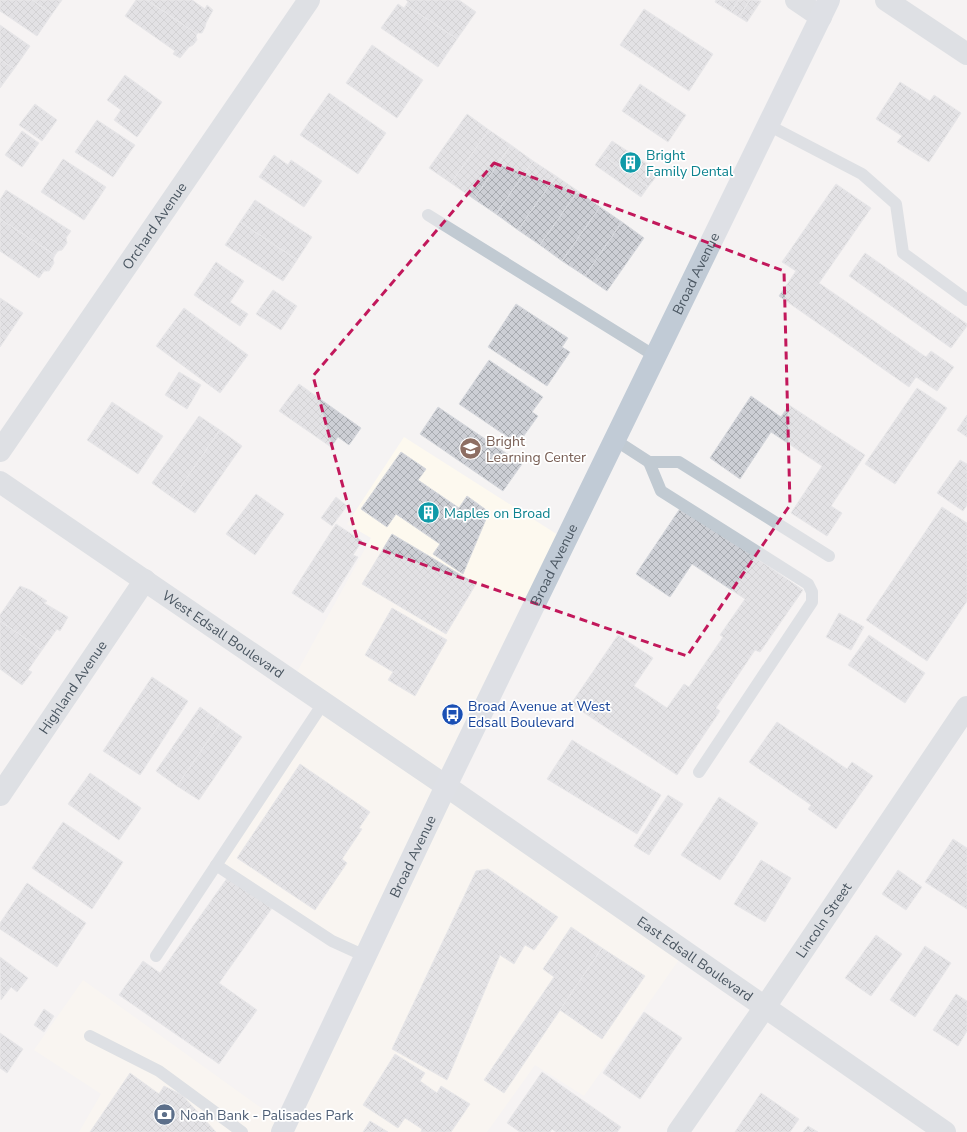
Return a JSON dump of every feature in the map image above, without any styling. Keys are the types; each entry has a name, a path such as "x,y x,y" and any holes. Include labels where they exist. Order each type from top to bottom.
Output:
{"main road":[{"name":"Broad Avenue","path":"282,1132 446,786 825,8"}],"street":[{"name":"Orchard Avenue","path":"0,451 309,0"},
{"path":"796,0 825,8"},
{"path":"886,0 967,54"},
{"name":"West Edsall Boulevard","path":"0,482 446,786"},
{"name":"Highland Avenue","path":"0,795 145,580"},
{"name":"Lincoln Street","path":"678,1132 765,1007 967,707"},
{"name":"East Edsall Boulevard","path":"446,786 945,1132"}],"lane":[{"path":"768,125 862,174 896,204 903,253 967,300"},
{"path":"428,215 655,356"},
{"path":"615,440 649,462 679,462 829,556"},
{"path":"649,462 661,491 808,584 812,592 812,602 699,772"},
{"path":"156,956 324,702"},
{"path":"216,865 332,941 365,956"},
{"path":"90,1036 159,1070 242,1132"}],"highlighted area":[{"path":"494,163 784,271 790,505 687,656 358,542 313,376"}],"shaded area":[{"path":"404,437 566,540 446,786 685,951 584,1096 535,1065 487,1132 79,1132 101,1094 34,1050 83,980 285,1125 365,956 216,865 324,702 292,681 371,538 347,524"}],"building":[{"path":"0,0 32,0 52,14 37,36 0,11"},
{"path":"32,0 62,0 52,14"},
{"path":"136,0 147,0 197,34 197,40 180,58 173,54 175,51 125,16"},
{"path":"147,0 192,0 205,9 207,5 213,10 202,33 197,34"},
{"path":"406,0 459,0 476,12 457,39 406,5 408,2"},
{"path":"716,0 728,0 723,7 715,2"},
{"path":"728,0 739,0 731,12 723,7"},
{"path":"739,0 750,0 739,17 731,12"},
{"path":"750,0 761,1 747,22 739,17"},
{"path":"398,4 404,8 406,5 457,39 438,67 381,28"},
{"path":"644,9 713,54 689,91 620,45"},
{"path":"0,25 30,46 14,69 0,59"},
{"path":"372,45 423,80 397,118 346,83"},
{"path":"0,59 14,69 0,88"},
{"path":"125,75 162,102 137,137 114,120 121,110 107,100"},
{"path":"900,82 930,101 934,95 961,113 929,162 897,142 902,136 876,119"},
{"path":"640,84 686,115 668,142 622,111"},
{"path":"329,93 386,133 358,174 300,135"},
{"path":"35,104 57,120 42,141 19,125"},
{"path":"467,114 489,130 451,183 429,168"},
{"path":"97,120 135,145 113,177 75,152"},
{"path":"489,130 511,145 474,199 451,183"},
{"path":"22,131 39,143 22,167 5,155"},
{"name":"Bright Family Dental","path":"612,141 660,172 648,187 602,155"},
{"path":"511,145 533,161 496,214 474,199"},
{"path":"274,155 288,165 291,160 322,181 304,207 259,177"},
{"path":"602,155 648,187 641,197 595,165"},
{"path":"63,159 106,187 84,220 41,192"},
{"path":"533,161 556,176 518,230 496,214"},
{"path":"556,176 578,191 540,245 518,230"},
{"path":"836,184 871,208 819,283 926,357 931,351 954,367 937,391 916,377 909,387 779,296 796,271 782,262"},
{"path":"6,190 71,231 66,238 67,243 62,250 58,251 55,255 0,219 0,200"},
{"path":"578,191 600,207 562,261 540,245"},
{"path":"255,200 312,237 297,260 240,222"},
{"path":"600,207 622,222 585,276 562,261"},
{"path":"0,219 55,255 53,259 54,263 49,271 44,271 39,278 0,251"},
{"path":"240,222 297,260 283,281 225,245"},
{"path":"622,222 644,238 607,291 585,276"},
{"path":"865,253 967,324 951,348 849,276"},
{"path":"216,262 244,281 230,302 248,314 240,326 194,295"},
{"path":"273,290 297,306 281,330 256,314"},
{"path":"0,298 23,313 0,347"},
{"path":"516,304 568,338 562,347 570,352 547,386 488,347"},
{"path":"184,308 248,355 220,393 156,346"},
{"path":"489,360 543,397 532,412 538,416 518,444 459,404"},
{"path":"179,372 201,385 187,409 165,395"},
{"path":"299,384 361,428 349,445 338,437 331,447 279,411"},
{"path":"917,388 947,408 895,484 865,464"},
{"path":"751,396 781,417 789,405 865,455 831,506 842,513 827,536 791,513 822,466 771,432 740,479 710,458"},
{"path":"112,402 163,436 138,474 87,440"},
{"name":"Bright Learning Center","path":"438,407 522,464 503,491 420,434"},
{"path":"967,415 967,437 957,430"},
{"path":"199,416 220,430 173,498 152,483"},
{"path":"220,430 242,446 195,513 173,498"},
{"name":"Maples on Broad","path":"401,452 426,469 418,480 459,508 467,496 489,512 463,574 433,554 440,544 396,514 387,527 361,509"},
{"path":"960,460 967,464 967,505 963,511 937,493"},
{"path":"256,494 284,514 255,555 226,534"},
{"path":"336,497 347,506 332,526 321,518"},
{"path":"681,507 803,590 760,652 755,650 716,708 720,711 677,775 571,704 618,635 653,658 634,686 667,708 684,684 689,687 723,637 720,635 745,599 692,564 670,597 636,574"},
{"path":"942,507 967,523 967,601 927,661 866,620"},
{"path":"336,524 362,541 353,555 358,557 323,613 292,593"},
{"path":"392,534 476,584 446,634 362,584"},
{"path":"20,586 30,590 47,601 44,603 68,617 60,631 57,629 42,650 0,621 0,615"},
{"path":"392,608 447,640 415,696 388,680 393,672 365,655"},
{"path":"839,613 864,627 851,650 826,637"},
{"path":"0,621 42,650 28,670 32,672 22,685 0,669"},
{"path":"869,635 925,673 905,703 848,665"},
{"path":"152,677 188,701 140,775 103,751"},
{"path":"200,707 221,722 177,786 156,771"},
{"path":"221,722 242,737 199,800 177,786"},
{"path":"777,722 847,769 852,762 873,776 836,829 808,809 811,805 749,762"},
{"path":"572,740 661,795 637,834 547,779"},
{"path":"300,764 370,812 359,828 362,829 342,859 347,863 315,910 237,858"},
{"path":"90,773 141,808 119,840 68,804"},
{"path":"668,795 683,804 649,855 634,846"},
{"path":"719,797 758,823 720,880 681,855"},
{"path":"63,822 123,862 92,909 32,868"},
{"path":"953,839 967,848 967,909 925,882"},
{"path":"761,860 791,878 765,922 734,904"},
{"path":"488,869 558,917 534,950 525,945 514,964 500,955 447,1080 392,1049 476,871"},
{"path":"898,870 922,887 906,910 882,894"},
{"path":"228,877 272,908 219,983 257,1010 219,1064 119,995 143,961 160,973"},
{"path":"27,883 86,923 57,967 0,929 0,923"},
{"path":"571,927 602,948 504,1093 484,1080 554,977 543,969"},
{"path":"876,935 902,954 871,996 845,978"},
{"path":"925,946 951,963 915,1017 890,1000"},
{"path":"602,948 645,976 602,1039 560,1010"},
{"path":"0,957 28,978 17,992 11,987 1,1000"},
{"path":"956,994 967,1001 967,1031 958,1046 933,1030"},
{"path":"44,1009 54,1016 44,1032 34,1025"},
{"path":"644,1012 682,1038 640,1099 603,1073"},
{"path":"0,1033 23,1049 7,1073 0,1068"},
{"path":"395,1054 425,1073 420,1081 437,1093 441,1086 470,1104 451,1132 421,1132 422,1129 405,1118 398,1128 363,1105"},
{"path":"542,1072 621,1127 617,1132 556,1132 552,1129 550,1132 520,1132 507,1123"},
{"path":"130,1073 159,1094 164,1086 182,1095 216,1132 90,1132"},
{"path":"761,1093 799,1119 790,1132 735,1132"},
{"path":"370,1121 388,1132 363,1132"},
{"path":"808,1126 818,1132 803,1132"}],"place":[{"name":"Bright Family Dental","path":"630,163"},
{"name":"Bright Learning Center","path":"471,449"},
{"name":"Maples on Broad","path":"428,513"},
{"name":"Broad Avenue at West Edsall Boulevard","path":"452,714"},
{"name":"Noah Bank - Palisades Park","path":"164,1115"}]}
